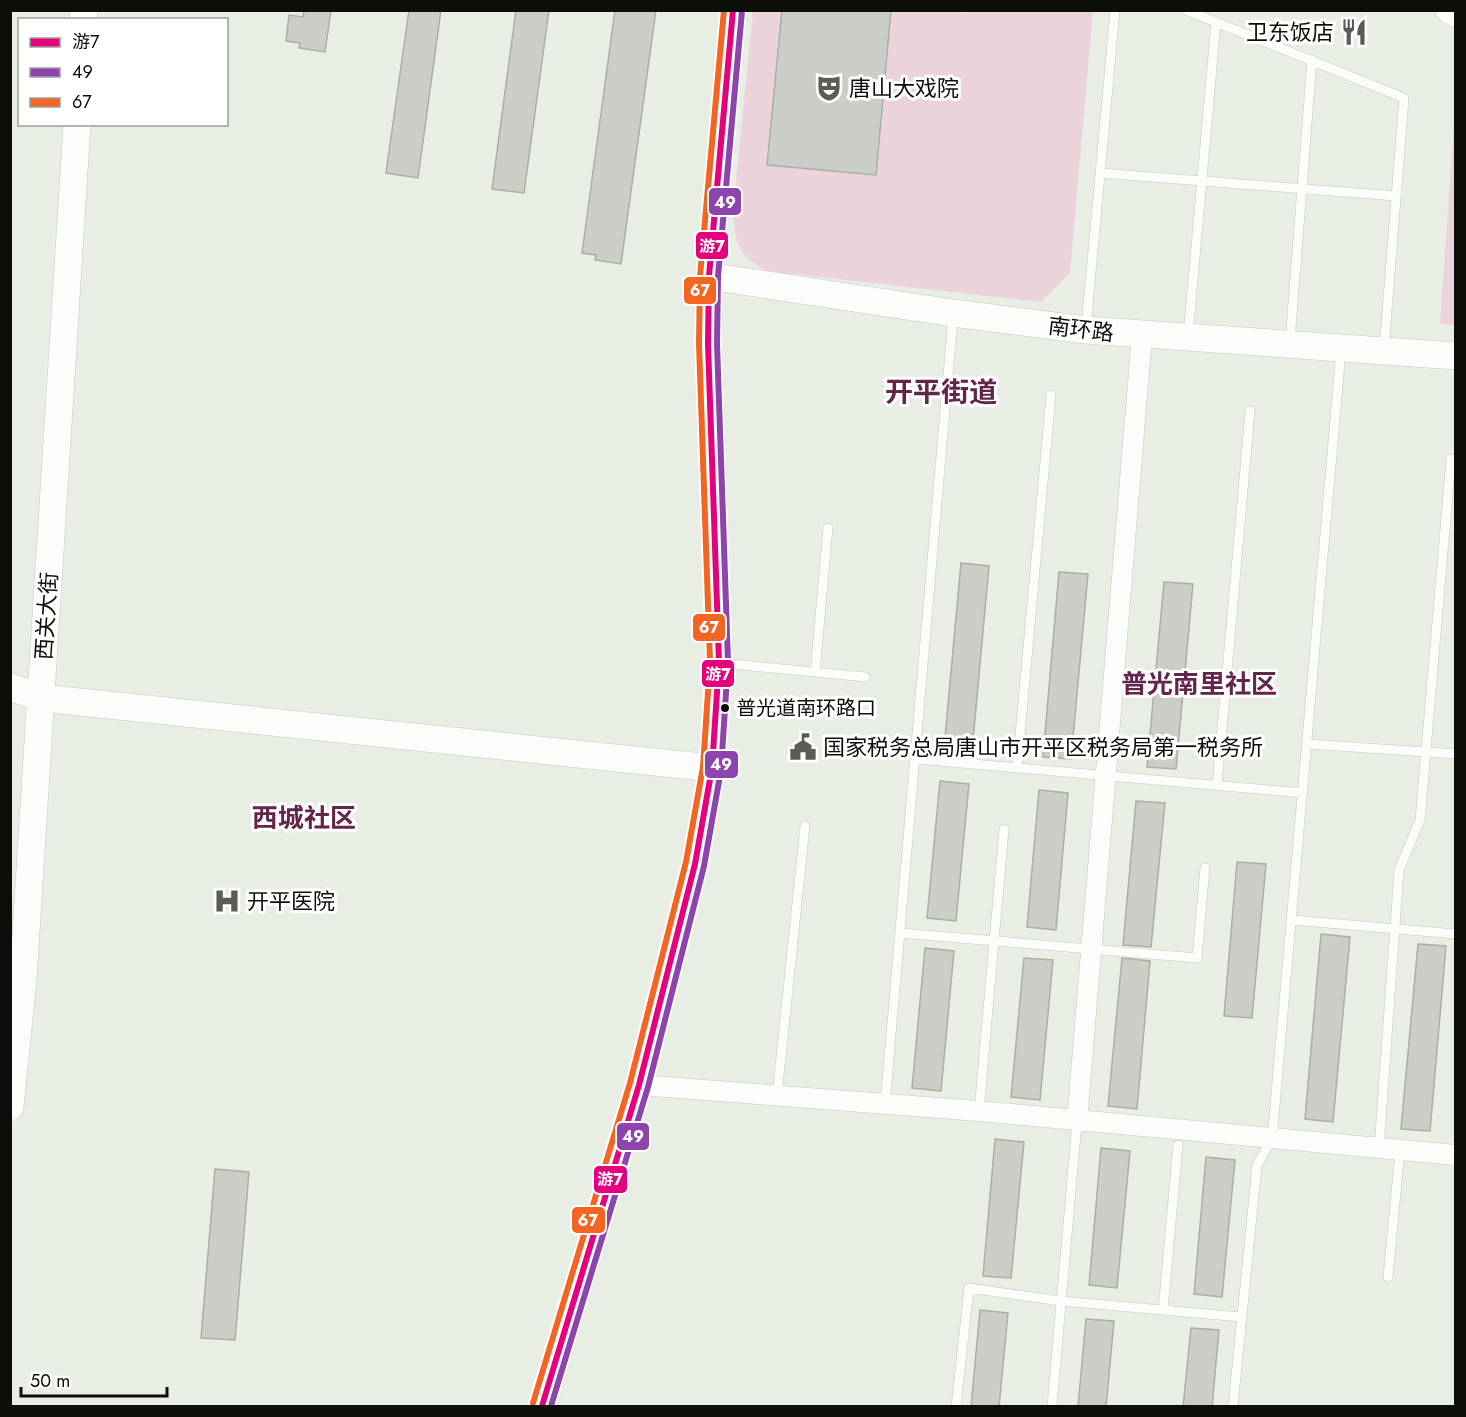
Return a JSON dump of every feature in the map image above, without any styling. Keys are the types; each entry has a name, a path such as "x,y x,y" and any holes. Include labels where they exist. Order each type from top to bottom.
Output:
{"street":[{"path":"542,1407 639,1084 694,864 712,768 719,662 708,344 709,276 733,10"},
{"path":"1449,10 1455,13"},
{"name":"西关大街","path":"10,1107 23,980 77,126"},
{"name":"南环路","path":"709,276 953,313 1086,330 1455,356"},
{"path":"1077,1122 1142,335"},
{"path":"10,687 41,698 712,768"},
{"path":"639,1084 979,1111 1077,1122 1455,1155"}],"lane":[{"path":"1086,330 1115,10"},
{"path":"1186,10 1404,98 1384,351"},
{"path":"1188,338 1216,21"},
{"path":"1290,343 1312,60"},
{"path":"1100,173 1396,196"},
{"path":"885,1104 953,313"},
{"path":"1233,1407 1257,1165 1272,1140 1341,348"},
{"path":"1017,768 1052,394"},
{"path":"1217,785 1250,411"},
{"path":"1378,1149 1399,870 1420,820 1451,459"},
{"path":"815,672 828,528"},
{"path":"719,662 865,677"},
{"path":"1307,744 1455,754"},
{"path":"916,759 1303,793"},
{"path":"777,1095 806,826"},
{"path":"979,1111 1004,829"},
{"path":"901,933 1197,958 1205,868"},
{"path":"1292,920 1455,934"},
{"path":"1052,1407 1077,1122"},
{"path":"1163,1310 1178,1145"},
{"path":"1388,1277 1400,1151"},
{"path":"956,1407 969,1288 1062,1301 1241,1317"}],"shaded area":[{"path":"939,10 967,13 968,10 1093,11 1070,273 1041,302 767,271 749,260 737,240 733,211 753,11"},
{"path":"1455,110 1456,325 1440,324"}],"building":[{"path":"304,10 331,10 325,52 299,48 300,43 286,41 289,15 303,17"},
{"path":"409,10 441,10 418,178 386,173"},
{"path":"516,10 549,10 524,193 492,189"},
{"path":"615,10 656,10 621,264 595,260 596,255 582,253"},
{"name":"唐山大戏院","path":"782,10 891,10 876,175 767,165"},
{"path":"961,563 989,566 972,751 944,748"},
{"path":"1059,572 1088,574 1071,759 1043,757"},
{"path":"1164,582 1193,584 1176,769 1147,767"},
{"path":"940,781 969,784 956,921 927,918"},
{"path":"1039,790 1068,793 1056,930 1027,927"},
{"path":"1136,801 1165,803 1151,947 1123,945"},
{"path":"1237,862 1266,864 1252,1018 1224,1016"},
{"path":"1321,934 1350,937 1333,1122 1305,1119"},
{"path":"1418,944 1446,946 1430,1131 1401,1129"},
{"path":"925,948 954,951 941,1091 912,1088"},
{"path":"1024,958 1053,960 1040,1100 1011,1097"},
{"path":"1122,958 1150,961 1137,1109 1108,1106"},
{"path":"995,1139 1024,1142 1011,1278 983,1276"},
{"path":"1101,1148 1130,1151 1117,1288 1089,1285"},
{"path":"1206,1157 1235,1160 1222,1297 1194,1294"},
{"path":"215,1169 249,1172 235,1340 201,1338"},
{"path":"980,1310 1008,1313 999,1407 971,1407"},
{"path":"1086,1319 1114,1321 1106,1407 1078,1407"},
{"path":"1191,1328 1219,1330 1212,1407 1183,1407"}],"transit line":[{"name":"67","path":"533,1403 630,1083 686,862 703,767 710,662 699,344 700,276 724,10"},
{"name":"游7","path":"542,1406 639,1085 695,864 712,768 719,662 708,344 709,276 733,10"},
{"name":"49","path":"551,1406 648,1087 704,866 721,770 728,662 717,344 718,276 742,11"}],"place":[{"name":"卫东饭店","path":"1354,32"},
{"name":"唐山大戏院","path":"829,88"},
{"name":"普光道南环路口","path":"725,708"},
{"name":"国家税务总局唐山市开平区税务局第一税务所","path":"803,747"},
{"name":"开平医院","path":"227,901"}],"district":[{"name":"开平街道","path":"941,392"},
{"name":"普光南里社区","path":"1199,684"},
{"name":"西城社区","path":"304,818"}]}
